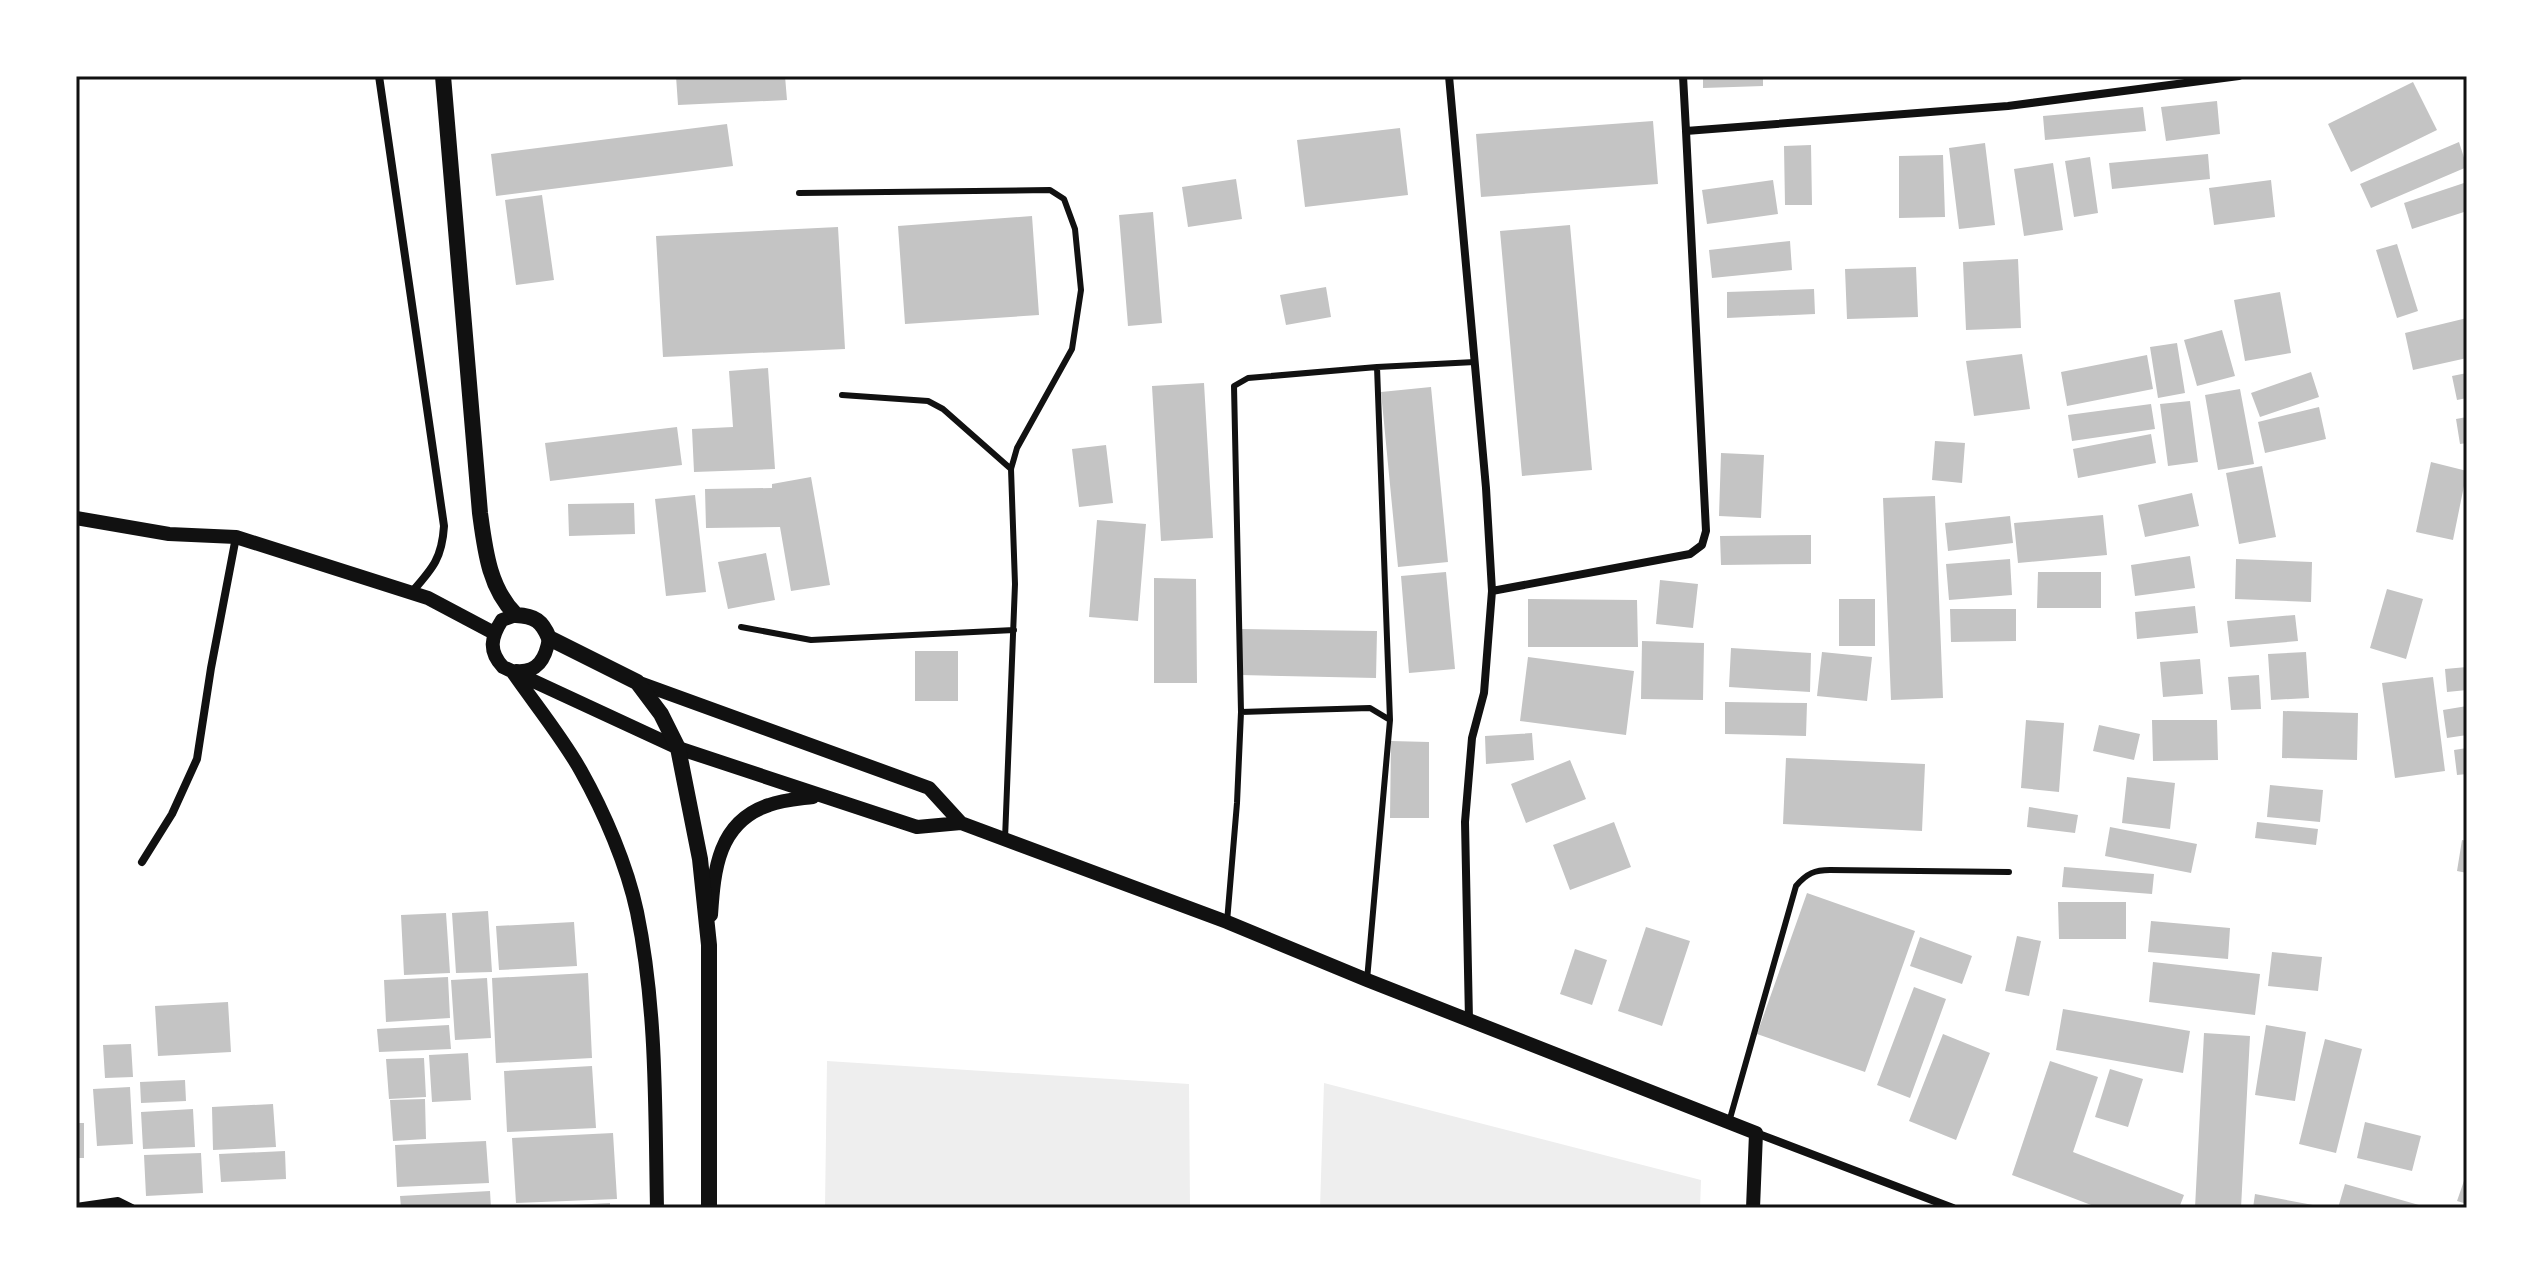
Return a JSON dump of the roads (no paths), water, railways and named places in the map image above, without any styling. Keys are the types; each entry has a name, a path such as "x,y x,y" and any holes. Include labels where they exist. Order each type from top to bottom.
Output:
{"main road":[{"path":"443,76 480,513 491,572 505,604 516,615 532,616 543,625 549,638 637,682 661,714 678,748 700,859 709,945 709,1208"}],"street":[{"path":"379,76 444,526 437,563 411,593"},
{"path":"1449,76 1486,488 1492,591 1484,693 1472,738 1465,822 1469,1020"},
{"path":"1492,591 1690,554 1702,545 1706,531 1683,76"},
{"path":"1686,131 2008,106 2239,76"},
{"path":"76,518 169,534 236,537 428,598 494,633"},
{"path":"142,862 177,804 197,759 236,537"},
{"path":"516,615 502,620 494,633 493,651 497,660 511,671 678,748 917,827 961,823 1227,922 1367,980 1953,1208"},
{"path":"511,671 525,672 537,667 547,655 549,638"},
{"path":"511,671 580,769 619,854 636,909 646,965 654,1044 657,1208"},
{"path":"637,682 929,788 961,823"},
{"path":"709,945 714,880 720,851 734,827 749,814 769,805 817,796"},
{"path":"1753,1208 1756,1133"},
{"path":"76,1207 118,1201 132,1208"}],"lane":[{"path":"799,193 1050,190 1064,199 1075,229 1081,290 1072,349 1017,448 1011,469 1015,584 1005,839"},
{"path":"1227,922 1241,712 1234,386 1248,378 1475,362"},
{"path":"1367,980 1390,720 1377,367"},
{"path":"842,395 928,401 943,409 1011,469"},
{"path":"741,627 811,640 1014,630"},
{"path":"1241,712 1370,708 1390,720"},
{"path":"1729,1122 1796,886 1804,876 1815,870 2009,872"}]}
